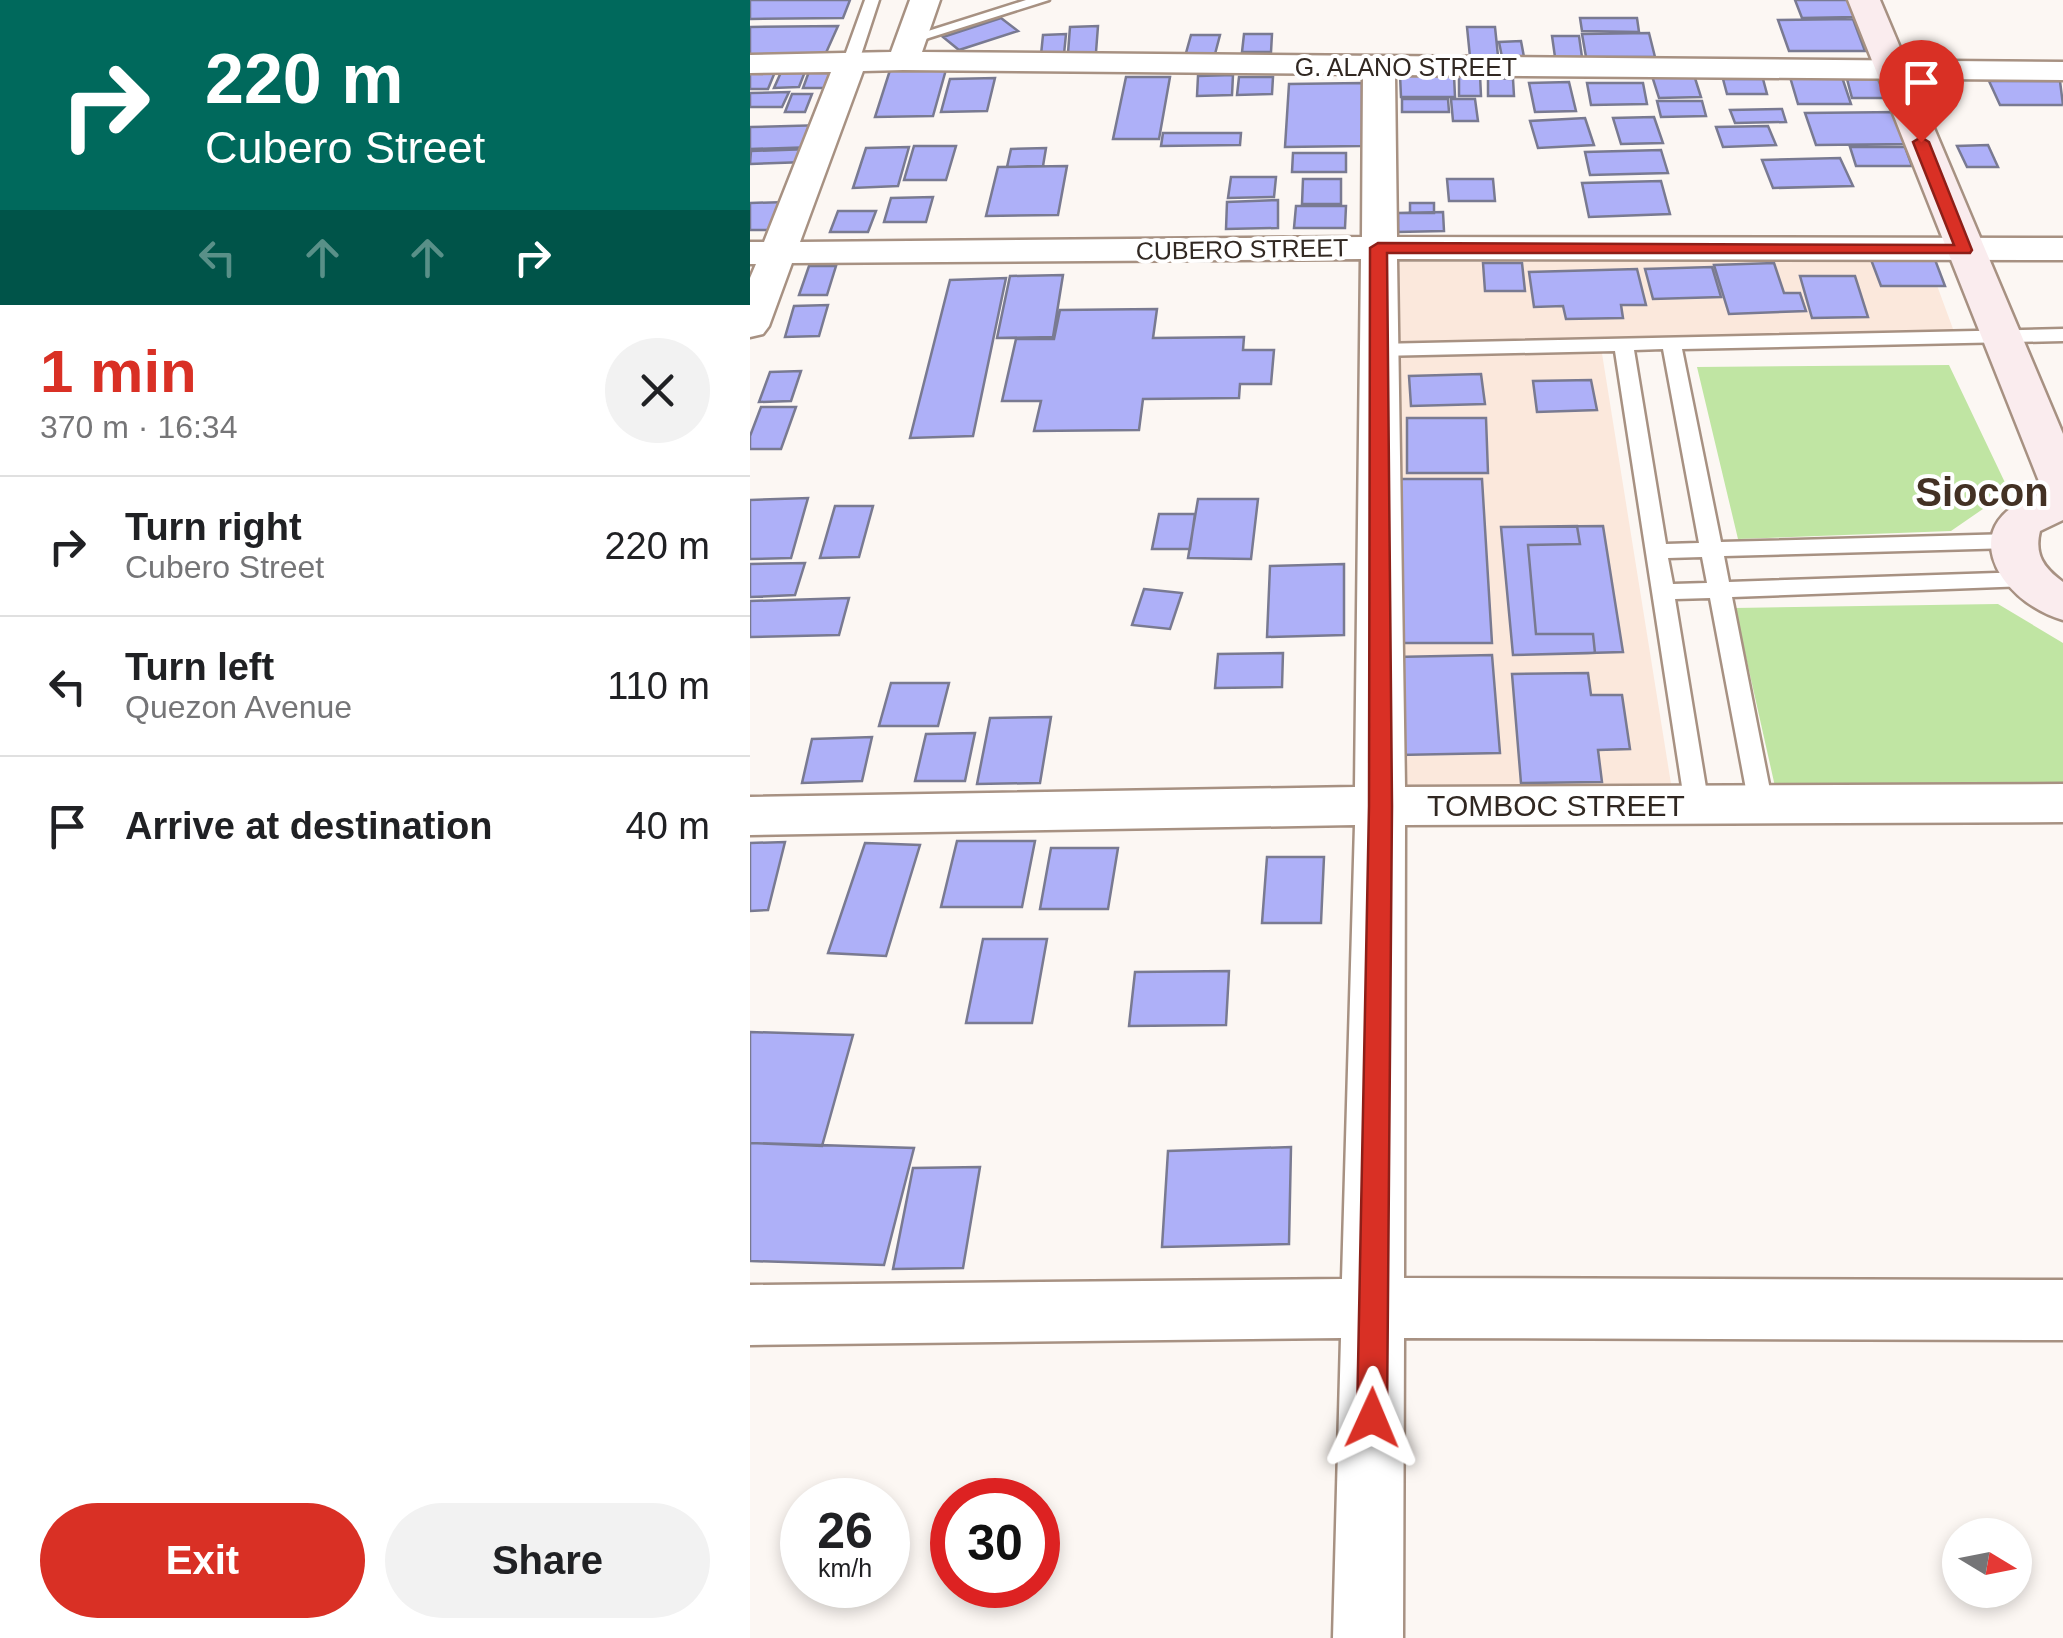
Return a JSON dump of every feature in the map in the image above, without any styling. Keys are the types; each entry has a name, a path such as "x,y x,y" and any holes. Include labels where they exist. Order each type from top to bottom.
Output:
{"street":[{"path":"907,50 925,0"},
{"path":"1864,0 1999,336 2050,422 2063,488"},
{"name":"G. ALANO STREET","path":"750,64 851,62 907,50 1379,67 2063,71"},
{"path":"750,326 765,253 851,62"},
{"path":"1368,1638 1380,806 1379,67"},
{"name":"CUBERO STREET","path":"765,253 1378,248 2063,249"},
{"path":"2034,575 2029,516 2063,505"},
{"name":"TOMBOC STREET","path":"750,816 1380,806 2063,804"},
{"path":"750,1316 1375,1308 2063,1310"}],"lane":[{"path":"851,62 872,0"},
{"path":"907,50 1042,0"},
{"path":"1377,350 2063,335"},
{"path":"1672,345 1761,805"},
{"path":"1624,346 1698,806"},
{"path":"1657,550 1711,548 2034,575"},
{"path":"1664,592 2034,575"}],"shaded area":[{"path":"1928,261 1956,337 1600,341 1672,790 1390,793 1386,262"}],"green space":[{"path":"1949,365 2009,491 1951,531 1738,539 1697,367"},
{"path":"1998,604 2063,643 2063,782 1776,791 1735,608"}],"building":[{"path":"750,0 850,0 843,18 750,19"},
{"path":"1795,0 1849,0 1856,17 1802,18"},
{"path":"1001,18 1018,31 959,50 943,37"},
{"path":"1580,18 1637,18 1639,32 1582,31"},
{"path":"1853,19 1865,51 1789,51 1778,20"},
{"path":"838,26 825,55 750,56 750,27"},
{"path":"1098,26 1096,52 1068,53 1070,27"},
{"path":"1467,27 1495,27 1498,56 1470,57"},
{"path":"1649,33 1655,57 1586,57 1582,34"},
{"path":"1066,34 1064,54 1041,55 1043,35"},
{"path":"1244,34 1272,34 1271,52 1242,52"},
{"path":"1191,35 1220,35 1215,54 1186,53"},
{"path":"1552,36 1579,36 1582,57 1555,57"},
{"path":"1521,41 1524,57 1502,57 1499,42"},
{"path":"846,65 838,88 803,88 811,66"},
{"path":"947,66 933,116 875,117 891,67"},
{"path":"777,67 768,89 750,89 750,68"},
{"path":"806,69 799,87 774,88 782,70"},
{"path":"1233,75 1232,95 1197,96 1198,76"},
{"path":"1400,75 1454,75 1455,97 1401,97"},
{"path":"1459,75 1480,75 1481,96 1459,96"},
{"path":"1694,75 1701,97 1659,98 1652,76"},
{"path":"1126,77 1170,77 1159,139 1113,139"},
{"path":"1239,77 1273,77 1272,94 1237,95"},
{"path":"1790,77 1842,77 1851,104 1798,104"},
{"path":"995,78 987,111 941,112 950,79"},
{"path":"1488,78 1513,79 1514,96 1488,96"},
{"path":"1723,79 1763,79 1767,94 1727,94"},
{"path":"1847,79 1883,79 1889,98 1852,98"},
{"path":"1989,81 2060,81 2063,105 2000,105"},
{"path":"1569,82 1576,111 1535,112 1529,83"},
{"path":"1362,83 1362,146 1285,147 1289,84"},
{"path":"1587,83 1643,83 1647,104 1591,105"},
{"path":"789,92 782,107 750,107 750,93"},
{"path":"792,94 812,94 805,112 785,112"},
{"path":"1402,99 1448,99 1449,112 1402,112"},
{"path":"1451,99 1475,99 1478,121 1453,121"},
{"path":"1657,101 1702,101 1706,116 1661,117"},
{"path":"1782,109 1786,122 1735,123 1730,110"},
{"path":"1899,112 1912,144 1816,145 1805,113"},
{"path":"1654,117 1663,143 1621,144 1613,118"},
{"path":"1585,118 1594,145 1538,148 1530,121"},
{"path":"825,125 817,147 750,149 750,127"},
{"path":"1768,126 1776,145 1723,147 1716,127"},
{"path":"1163,133 1241,133 1240,145 1161,146"},
{"path":"1988,145 1998,167 1967,167 1957,146"},
{"path":"914,146 956,146 946,180 904,180"},
{"path":"909,147 898,186 853,188 866,148"},
{"path":"1850,147 1905,147 1912,166 1856,166"},
{"path":"1046,148 1043,166 1007,167 1011,149"},
{"path":"810,149 806,162 750,164 751,151"},
{"path":"1661,150 1668,173 1590,175 1585,152"},
{"path":"1293,153 1346,153 1346,172 1292,172"},
{"path":"1840,158 1853,186 1773,188 1762,160"},
{"path":"1067,166 1058,215 986,216 998,167"},
{"path":"1231,177 1276,177 1274,197 1228,198"},
{"path":"1303,179 1341,179 1341,204 1302,204"},
{"path":"1447,179 1493,179 1495,201 1449,201"},
{"path":"1661,181 1670,214 1589,217 1582,183"},
{"path":"933,197 926,222 884,222 891,198"},
{"path":"1278,200 1278,228 1226,229 1227,202"},
{"path":"786,202 776,230 750,230 750,203"},
{"path":"1410,203 1434,203 1434,213 1410,213"},
{"path":"1296,206 1346,206 1345,228 1294,228"},
{"path":"838,211 876,211 868,232 830,232"},
{"path":"1443,212 1444,231 1398,232 1398,213"},
{"path":"1870,257 1934,257 1945,286 1881,286"},
{"path":"1483,263 1522,263 1525,291 1485,291"},
{"path":"1774,263 1784,293 1800,293 1806,311 1729,314 1714,265"},
{"path":"809,266 836,266 827,295 799,295"},
{"path":"1712,267 1721,297 1653,299 1645,269"},
{"path":"1637,269 1646,305 1621,305 1623,318 1566,319 1563,306 1534,307 1529,272"},
{"path":"1063,275 1053,337 997,338 1010,276"},
{"path":"1800,276 1855,276 1868,317 1812,318"},
{"path":"1006,278 973,436 910,438 950,280"},
{"path":"828,305 819,336 785,337 794,306"},
{"path":"1157,309 1153,338 1244,337 1243,350 1274,350 1271,384 1240,384 1239,398 1143,399 1139,430 1034,431 1041,401 1002,401 1016,339 1054,339 1060,310"},
{"path":"801,371 791,401 759,402 770,372"},
{"path":"1481,374 1485,404 1411,406 1409,376"},
{"path":"1591,380 1597,410 1537,412 1533,381"},
{"path":"761,407 796,407 781,449 750,449 750,436"},
{"path":"1407,418 1486,418 1488,473 1407,473"},
{"path":"1398,479 1482,479 1492,643 1399,643"},
{"path":"808,498 791,558 750,559 750,500"},
{"path":"1198,499 1258,499 1251,559 1188,558"},
{"path":"835,506 873,506 859,557 820,558"},
{"path":"1159,514 1195,514 1190,549 1152,549"},
{"path":"1577,526 1580,544 1528,545 1536,634 1593,634 1595,653 1513,655 1501,527"},
{"path":"1603,526 1623,652 1513,655 1501,527"},
{"path":"805,563 795,595 750,597 750,564"},
{"path":"1344,564 1344,635 1267,637 1270,566"},
{"path":"1144,589 1182,593 1170,629 1132,625"},
{"path":"849,598 839,635 750,637 750,601"},
{"path":"1283,653 1282,687 1215,688 1218,654"},
{"path":"1492,655 1500,753 1398,755 1395,657"},
{"path":"1588,673 1591,695 1622,695 1630,749 1598,750 1602,782 1521,783 1512,674"},
{"path":"891,683 949,683 938,726 879,726"},
{"path":"1051,717 1040,783 977,784 990,718"},
{"path":"975,733 965,781 915,781 926,734"},
{"path":"872,737 862,781 802,783 812,739"},
{"path":"957,841 1035,841 1022,907 941,907"},
{"path":"785,842 768,910 750,911 750,843"},
{"path":"865,843 920,845 886,956 828,953"},
{"path":"1051,848 1118,848 1108,909 1040,909"},
{"path":"1267,857 1324,857 1321,923 1262,923"},
{"path":"983,939 1047,939 1032,1023 966,1023"},
{"path":"1229,971 1226,1025 1129,1026 1135,972"},
{"path":"750,1032 853,1035 822,1146 750,1143"},
{"path":"750,1143 914,1148 884,1265 750,1261"},
{"path":"1291,1147 1289,1244 1162,1247 1168,1151"},
{"path":"980,1167 963,1268 893,1269 913,1168"}],"district":[{"name":"Siocon","path":"1982,492"}],"route":[{"path":"1372,1418 1380,806 1378,248 1964,250 1921,142"}]}
